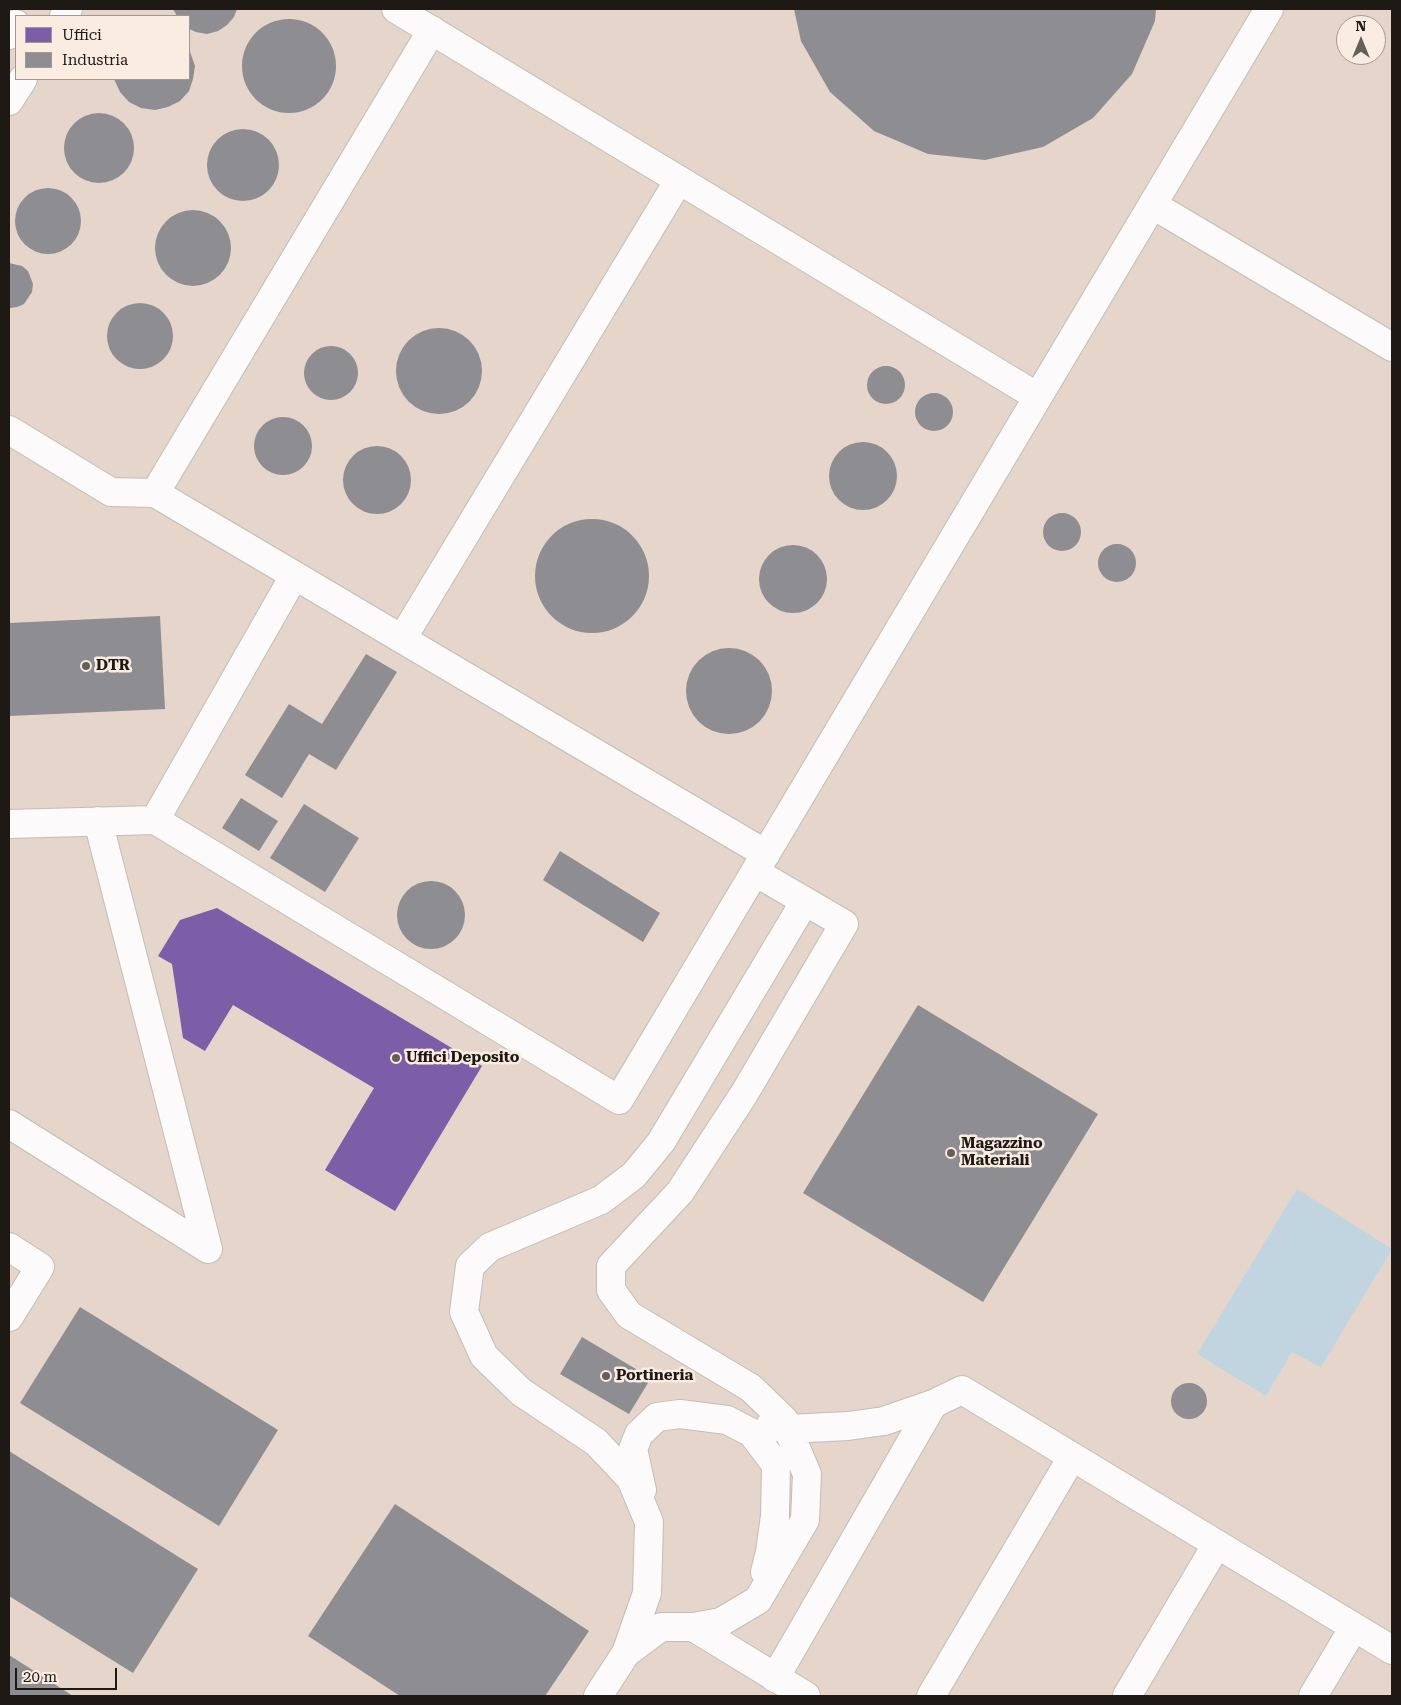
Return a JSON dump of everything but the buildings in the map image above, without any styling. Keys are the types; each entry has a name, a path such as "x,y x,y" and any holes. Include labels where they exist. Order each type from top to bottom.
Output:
{"street":[{"path":"396,9 1038,397"},
{"path":"9,824 154,820 619,1100 1269,9"},
{"path":"155,493 432,30"},
{"path":"9,101 22,80"},
{"path":"402,639 679,180"},
{"path":"1152,205 1392,347"},
{"path":"9,430 111,492 155,493 402,639 760,863 804,901 844,924 744,1094 680,1192 611,1266 611,1290 629,1315 751,1388 784,1420 807,1474 804,1520 758,1600 721,1622 693,1626 661,1626 626,1653"},
{"path":"154,820 294,576"},
{"path":"9,1124 208,1250 98,821"},
{"path":"649,1522 630,1478 596,1442 520,1392 484,1356 464,1312 470,1266 490,1247 601,1200 634,1175 661,1142 804,901"},
{"path":"9,1247 40,1267 9,1317"},
{"path":"598,1696 626,1653 646,1592 649,1522 633,1449 639,1434 657,1417 680,1414 788,1429 848,1426 884,1421 933,1404 962,1390 1392,1650"},
{"path":"775,1678 933,1404"},
{"path":"726,1420 752,1433 776,1465 775,1516 772,1543 758,1600"},
{"path":"931,1696 1072,1457"},
{"path":"1127,1696 1216,1544"},
{"path":"693,1626 806,1696"},
{"path":"1313,1696 1354,1627"}],"shaded area":[{"path":"9,9 1392,9 1392,1696 9,1696"}],"water":[{"path":"1297,1189 1392,1249 1321,1367 1292,1352 1266,1396 1197,1354"}],"place":[{"name":"DTR","path":"86,666"},
{"name":"Uffici Deposito","path":"396,1058"},
{"name":"Magazzino Materiali","path":"951,1153"},
{"name":"Portineria","path":"606,1376"}]}
